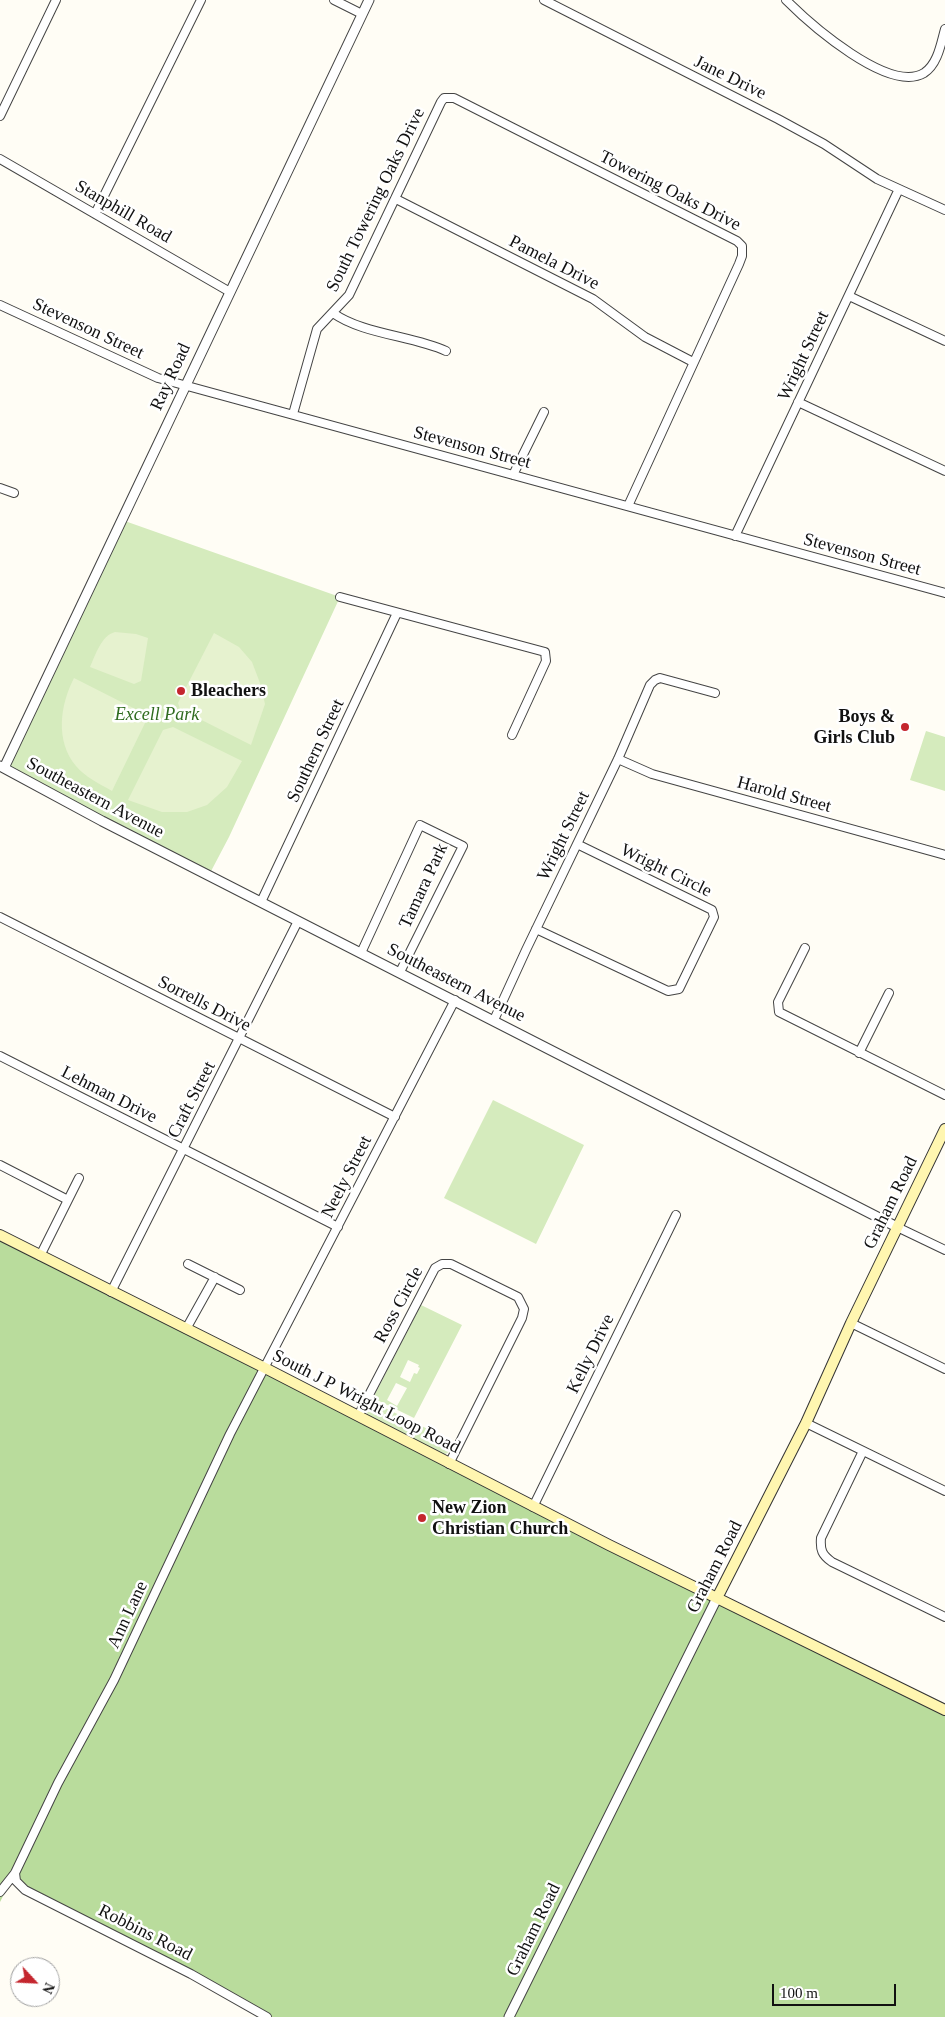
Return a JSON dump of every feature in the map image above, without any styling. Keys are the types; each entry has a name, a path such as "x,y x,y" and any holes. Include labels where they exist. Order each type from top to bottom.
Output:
{"main road":[{"name":"Graham Road","path":"717,1598 806,1423 851,1323 945,1129"},
{"name":"South J P Wright Loop Road","path":"0,1236 265,1368 449,1464 945,1710"}],"street":[{"path":"0,116 56,0"},
{"path":"95,214 201,0"},
{"path":"334,0 362,14"},
{"name":"Ray Road","path":"2,767 186,385 368,0"},
{"name":"Jane Drive","path":"544,0 778,119 824,144 877,179 945,210"},
{"path":"786,0 808,22 851,54 902,77 916,76 929,69 936,57 945,29"},
{"name":"South Towering Oaks Drive","path":"293,414 317,329 349,295 444,98 454,98 463,103"},
{"name":"Towering Oaks Drive","path":"463,103 740,244 743,249 739,264 628,506"},
{"name":"Stanphill Road","path":"0,159 230,292"},
{"name":"Wright Street","path":"735,536 899,189"},
{"name":"Pamela Drive","path":"396,199 593,299 645,337 693,362"},
{"path":"849,296 945,341"},
{"name":"Stevenson Street","path":"0,305 158,378 945,593"},
{"path":"334,313 347,321 362,326 446,350"},
{"path":"798,402 945,471"},
{"path":"513,475 544,412"},
{"path":"0,488 14,493"},
{"path":"340,597 545,652 547,656 544,666 512,735"},
{"name":"Southern Street","path":"261,902 397,613"},
{"name":"Wright Street","path":"494,1020 618,759 650,685 660,678 715,693"},
{"name":"Harold Street","path":"618,759 652,774 945,855"},
{"name":"Southeastern Avenue","path":"2,767 102,821 897,1227"},
{"name":"Tamara Park","path":"361,953 420,825 463,846 400,972"},
{"name":"Wright Circle","path":"536,929 668,991 679,989 714,917 712,910 577,844"},
{"name":"Sorrells Drive","path":"0,917 394,1117"},
{"name":"Craft Street","path":"112,1292 298,921"},
{"path":"805,948 778,1002 779,1012 945,1095"},
{"path":"859,1053 888,993"},
{"name":"Neely Street","path":"265,1368 455,1000"},
{"name":"Lehman Drive","path":"0,1056 338,1227"},
{"path":"0,1165 68,1200"},
{"path":"40,1256 79,1178"},
{"name":"Kelly Drive","path":"533,1506 676,1215"},
{"path":"897,1227 945,1250"},
{"path":"188,1264 240,1290"},
{"name":"Ross Circle","path":"358,1416 430,1274 436,1267 442,1264 451,1264 518,1297 524,1309 522,1318 449,1464"},
{"path":"186,1329 215,1277"},
{"path":"851,1323 945,1369"},
{"name":"Ann Lane","path":"0,1892 15,1873 54,1791 114,1680 226,1442 265,1368"},
{"path":"806,1423 945,1492"},
{"path":"863,1452 820,1538 820,1548 824,1556 832,1562 945,1617"},
{"name":"Graham Road","path":"509,2017 717,1598"},
{"name":"Robbins Road","path":"15,1873 16,1881 25,1890 191,1974 266,2017"}],"green space":[{"name":"Excell Park","path":"122,520 340,597 229,837 209,875 4,768"},
{"path":"115,632 136,634 148,638 141,681 134,684 90,667 103,641"},
{"path":"214,633 239,647 252,662 260,683 265,704 251,745 180,709 178,703"},
{"path":"74,678 145,714 146,721 112,791 84,774 69,756 65,746 62,734 63,711 65,700"},
{"path":"173,727 242,761 227,787 207,805 187,812 162,812 128,800 163,730"},
{"path":"926,731 945,737 945,791 910,780"},
{"path":"493,1100 584,1145 536,1244 444,1198"},
{"path":"0,1234 945,1710 945,2017 268,2017 69,1911 10,1882 0,1902"},
{"path":"421,1305 462,1325 414,1418 373,1398","holes":["408,1360 419,1365 418,1367 420,1368 417,1374 414,1373 410,1382 400,1377","396,1383 407,1388 397,1406 387,1400"]},
{"path":"371,1401 454,1442 452,1448 449,1452 441,1455 368,1417 366,1411"}],"place":[{"name":"Bleachers","path":"181,691"},
{"name":"Boys & Girls Club","path":"905,727"},
{"name":"New Zion Christian Church","path":"422,1518"}]}
